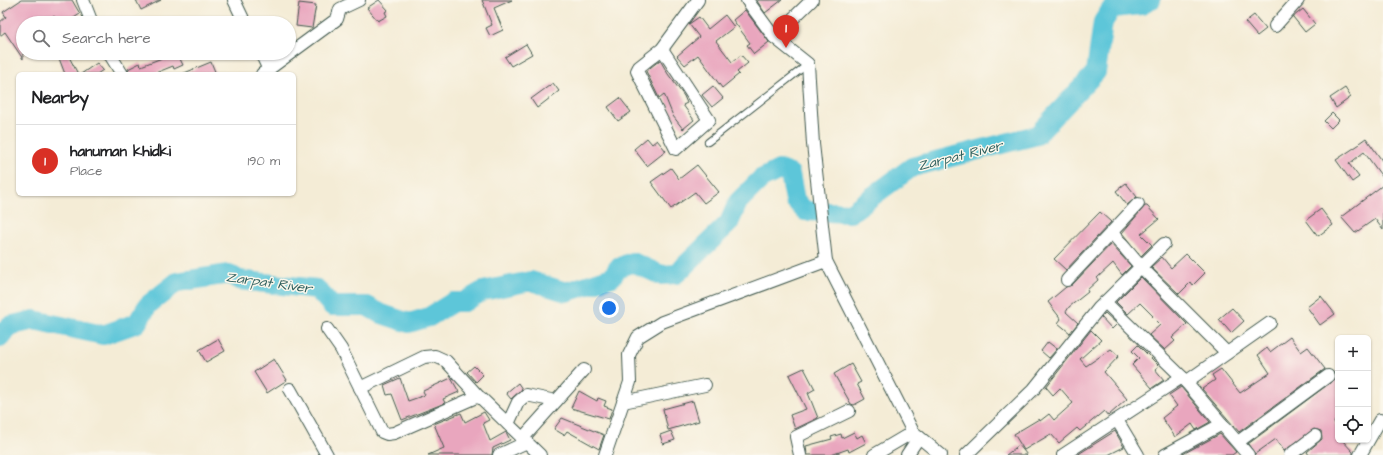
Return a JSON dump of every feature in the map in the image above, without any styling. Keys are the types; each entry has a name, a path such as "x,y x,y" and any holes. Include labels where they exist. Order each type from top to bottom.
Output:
{"street":[{"path":"82,0 89,16"},
{"path":"234,0 242,16"},
{"path":"296,50 337,19 340,9 359,0"},
{"path":"662,49 709,120 676,149 637,71 639,67 662,49 698,0"},
{"path":"747,0 774,37 808,64 813,144 826,261 916,434 941,455"},
{"path":"774,37 812,0"},
{"path":"1275,26 1298,0"},
{"path":"113,60 121,72"},
{"path":"263,60 266,72 282,60"},
{"path":"1067,280 1138,204"},
{"path":"1112,232 1141,267 1227,353"},
{"path":"966,455 1034,389 1105,302 1164,244"},
{"path":"605,455 630,382 630,355 638,337 662,322 826,261"},
{"path":"1105,302 1184,379 1248,455"},
{"path":"1063,455 1117,420 1227,353 1270,323"},
{"path":"327,329 341,350 382,432 387,434 428,419 473,398 479,397"},
{"path":"360,388 424,357 435,356 446,361 479,397 540,455"},
{"path":"499,455 525,440 556,401 584,370"},
{"path":"1238,442 1328,376"},
{"path":"622,402 705,385"},
{"path":"290,389 327,455"},
{"path":"508,424 518,402 526,395 556,401"},
{"path":"800,455 796,437 849,411"},
{"path":"1117,420 1138,455"},
{"path":"1360,455 1380,420"},
{"path":"1165,455 1222,424"},
{"path":"874,455 916,434"},
{"path":"907,455 916,434"},
{"path":"1290,455 1315,436"}],"lane":[{"path":"708,142 808,64"}],"building":[{"path":"21,0 72,0 80,14 77,16 16,16 16,48 5,32 0,36 0,22 6,17 3,12"},
{"path":"136,0 161,0 141,10"},
{"path":"379,0 388,10 385,12 387,16 378,21 367,8"},
{"path":"482,0 512,0 494,8 503,30 490,36 486,28 492,25"},
{"path":"782,0 765,13 757,1"},
{"path":"299,3 316,5 312,28 296,26"},
{"path":"1303,9 1315,24 1305,32 1293,17"},
{"path":"745,10 769,42 754,54 747,45 750,43 733,20"},
{"path":"725,15 734,27 716,41 732,62 741,55 748,63 737,72 739,74 722,88 698,55 685,65 677,56 699,37 689,24 699,17 708,29"},
{"path":"1254,15 1266,29 1257,36 1245,22"},
{"path":"526,44 532,54 511,66 505,57"},
{"path":"60,60 71,60 77,72 64,72"},
{"path":"157,60 180,60 183,65 174,69 173,66 158,72 129,72 128,69 140,63 141,66"},
{"path":"660,60 684,96 687,103 683,105 694,120 683,129 673,116 664,94 659,98 646,71"},
{"path":"211,62 215,72 187,72"},
{"path":"97,63 103,70 100,72 84,72"},
{"path":"553,83 559,91 537,108 531,99"},
{"path":"713,86 723,98 712,107 702,95"},
{"path":"1345,88 1351,97 1336,108 1330,98"},
{"path":"620,98 631,112 618,121 608,107"},
{"path":"1332,113 1339,120 1331,128 1324,121"},
{"path":"647,138 652,144 657,140 666,151 647,166 634,149"},
{"path":"1366,138 1383,162 1383,178 1364,152 1349,164 1359,177 1352,182 1336,160 1360,144 1359,143"},
{"path":"697,165 719,192 704,203 695,192 671,209 651,182 671,168 679,179"},
{"path":"1126,183 1137,197 1127,205 1116,191"},
{"path":"1383,185 1383,230 1375,219 1355,233 1341,217"},
{"path":"1145,206 1147,206 1159,219 1141,234 1152,245 1141,256 1122,233"},
{"path":"1321,209 1333,225 1318,236 1306,220"},
{"path":"1100,212 1111,222 1066,270 1054,259"},
{"path":"1111,244 1131,266 1122,275 1113,263 1097,278 1098,280 1087,290 1088,292 1069,307 1066,312 1078,323 1070,333 1058,323 1061,319 1048,302 1066,287 1072,285"},
{"path":"1186,254 1205,273 1193,285 1191,282 1179,294 1151,267 1162,257 1171,268"},
{"path":"1141,277 1187,324 1172,338 1175,341 1165,350 1149,335 1160,325 1140,303 1128,314 1116,302"},
{"path":"1321,296 1335,314 1320,325 1307,307"},
{"path":"1232,308 1244,321 1231,333 1219,319"},
{"path":"1105,313 1117,324 1112,329 1101,317"},
{"path":"1091,330 1101,340 1080,359 1086,366 1111,349 1119,356 1104,372 1127,399 1108,416 1104,411 1080,431 1077,428 1059,443 1051,434 1024,450 1014,434 1039,419 1040,421 1049,414 1054,420 1073,403 1060,388 1053,395 1046,387"},
{"path":"1290,337 1301,352 1308,347 1325,369 1239,432 1202,389 1215,380 1212,375 1221,369 1240,393 1270,373 1258,355 1267,348 1270,352"},
{"path":"218,339 225,351 206,362 199,350"},
{"path":"1048,342 1057,349 1049,358 1041,351"},
{"path":"1138,345 1159,366 1155,369 1164,380 1152,388 1132,365 1139,358 1132,351"},
{"path":"274,359 287,380 267,393 254,372"},
{"path":"851,364 861,382 857,384 865,399 854,405 851,404 834,374"},
{"path":"474,366 483,375 476,382 467,372"},
{"path":"804,368 815,389 808,393 818,418 795,429 790,415 806,409 789,375"},
{"path":"400,378 408,401 425,395 423,391 451,378 459,392 443,399 445,403 402,420 392,394 387,395 384,385"},
{"path":"1335,379 1335,443 1345,443 1353,452 1353,455 1309,455 1307,452 1322,439 1321,431 1314,429 1284,451 1276,439 1255,454 1248,444"},
{"path":"518,383 522,389 511,399 506,393"},
{"path":"1181,387 1210,422 1196,430 1192,424 1175,437 1162,418 1177,406 1169,395"},
{"path":"579,391 597,401 598,398 606,401 604,406 612,409 609,419 571,408"},
{"path":"693,401 699,421 668,430 663,409"},
{"path":"484,412 489,420 483,423 490,441 506,432 510,440 493,448 492,455 428,455 444,448 434,424 461,413 465,422"},
{"path":"562,418 604,435 599,449 567,431 564,435 554,429"},
{"path":"671,431 675,440 663,444 660,435"},
{"path":"1115,431 1124,447 1108,455 1077,455"},
{"path":"854,432 857,438 862,435 866,443 849,452 848,449 831,455 807,455 806,446 832,439 831,437 841,434 842,438"},
{"path":"1220,434 1236,452 1232,455 1181,455"},
{"path":"1019,445 1027,455 1006,455"}],"waterway":[{"name":"Zarpat River","path":"0,337 9,326 34,320 103,335 137,323 148,305 177,282 229,274 239,280 317,289 332,306 367,306 379,313 409,323 429,317 453,302 464,302 483,291 531,281 566,292 612,277 618,268 632,262 661,275 676,274 729,223 738,202 761,179 779,170 790,174 795,200 805,211 850,213 912,167 1037,135 1096,72 1103,22 1112,8 1141,5 1151,0"}],"place":[{"name":"hanuman khidki","path":"786,48"}]}
